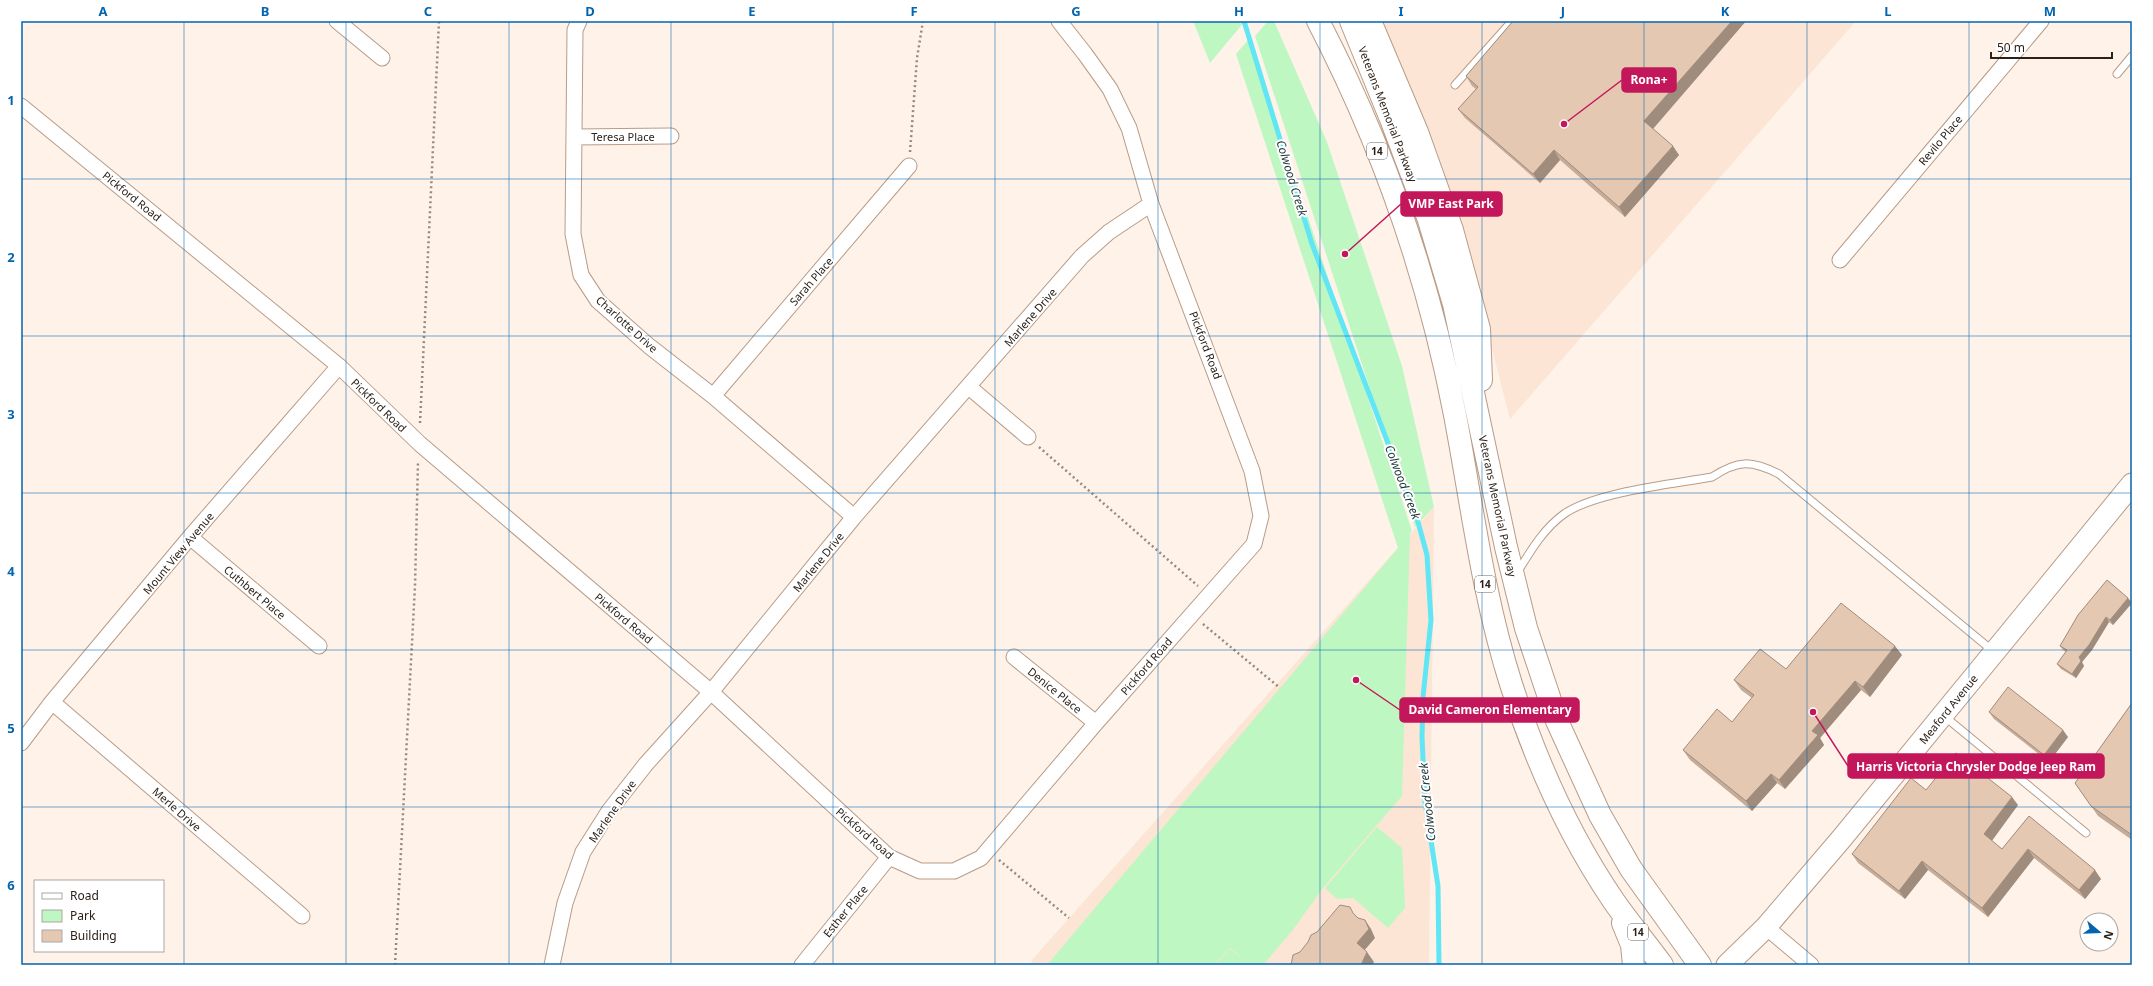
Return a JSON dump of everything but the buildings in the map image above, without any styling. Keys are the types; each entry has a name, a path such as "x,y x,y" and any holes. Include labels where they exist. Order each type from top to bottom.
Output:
{"main road":[{"name":"Veterans Memorial Parkway","path":"1318,21 1371,136 1408,236 1435,282 1454,304 1526,628 1557,721 1600,815 1631,869 1700,965"},
{"name":"Veterans Memorial Parkway","path":"1351,21 1391,119 1429,220 1435,282 1434,319 1455,413 1491,617 1512,685 1539,759 1577,839 1613,900 1662,965"},
{"path":"1370,21 1418,132 1452,230 1480,330 1482,431"},
{"path":"1613,900 1632,945 1634,965"}],"street":[{"path":"337,21 382,58"},
{"name":"Charlotte Drive","path":"579,21 575,30 573,234 581,276 598,301 649,346 713,396 854,517"},
{"name":"Pickford Road","path":"21,106 339,366 420,444 710,692 889,857 920,871 954,871 981,858 1096,723 1254,544 1261,516 1252,471 1151,204 1129,128 1110,89 1059,21"},
{"name":"Revilo Place","path":"1840,260 2041,21"},
{"name":"Teresa Place","path":"574,137 671,136"},
{"name":"Sarah Place","path":"713,396 909,166"},
{"name":"Marlene Drive","path":"552,965 564,903 583,852 609,811 646,764 710,692 854,517 1082,256 1109,232 1151,204"},
{"name":"Mount View Avenue","path":"23,737 190,537 339,366"},
{"path":"969,387 1028,437"},
{"name":"Meaford Avenue","path":"1727,965 1766,927 1842,838 2132,484"},
{"name":"Cuthbert Place","path":"190,537 319,646"},
{"name":"Denice Place","path":"1014,656 1096,723"},
{"name":"Merle Drive","path":"52,702 302,916"},
{"name":"Esther Place","path":"802,965 889,857"},
{"path":"1766,927 1811,965"}],"lane":[{"path":"1456,85 1512,21"},
{"path":"2118,74 2132,56"},
{"path":"1514,579 1532,548 1547,529 1564,513 1590,501 1712,477 1729,466 1737,464 1754,465 1779,474 1994,652"},
{"path":"1943,715 2086,834"}],"path":[{"path":"420,426 439,21"},
{"path":"909,166 917,58 923,21"},
{"path":"1028,437 1209,596"},
{"path":"395,965 415,586 419,454"},
{"path":"1192,614 1280,688"},
{"path":"987,851 1069,918"}],"shaded area":[{"path":"1380,21 1856,21 1510,419 1460,224"},
{"path":"1434,507 1429,965 1035,965 1031,961"}],"green space":[{"path":"1193,21 1245,21 1210,63"},
{"path":"1268,21 1274,21 1327,142 1402,366 1434,507 1415,527 1255,36"},
{"path":"1249,39 1412,531 1410,533 1402,796 1323,888 1292,931 1263,965 1216,965 1230,949 1247,962 1230,948 1215,965 1047,965 1398,548 1236,54"},
{"path":"1377,827 1402,848 1405,908 1388,928 1353,898 1337,899 1325,888"}],"waterway":[{"name":"Colwood Creek","path":"1244,21 1312,244 1418,522 1427,555 1431,620 1423,697 1422,737 1425,802 1438,886 1439,965"}],"place":[{"name":"Rona+","path":"1564,124"},
{"name":"VMP East Park","path":"1345,254"},
{"name":"David Cameron Elementary","path":"1356,680"},
{"name":"Harris Victoria Chrysler Dodge Jeep Ram","path":"1813,712"}]}
